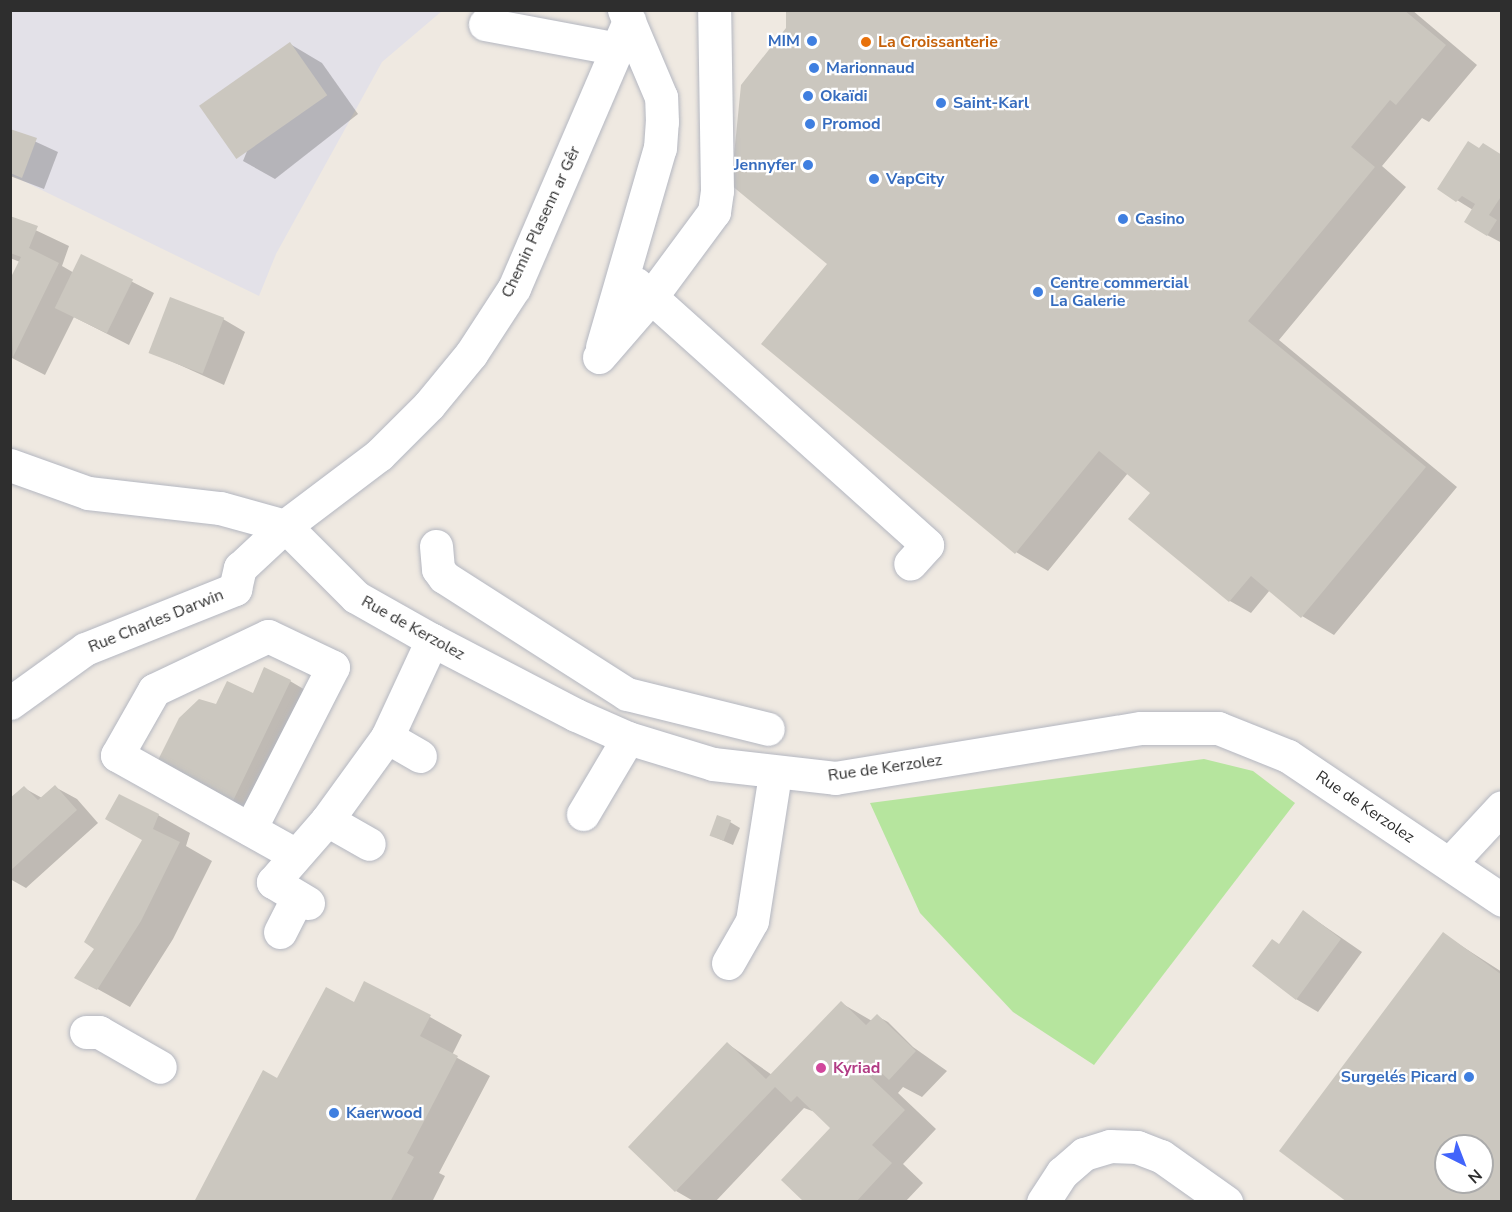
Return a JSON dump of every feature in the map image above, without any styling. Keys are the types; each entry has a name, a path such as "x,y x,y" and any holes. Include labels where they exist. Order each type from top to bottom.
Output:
{"street":[{"path":"484,24 624,27 661,97 660,148 599,357 657,290 714,212 717,190 714,10"},
{"name":"Chemin Plasenn ar Gêr","path":"285,526 379,455 429,405 471,354 514,288 624,27"},
{"path":"624,273 657,290 710,368 852,494 927,545 910,564"},
{"path":"10,465 88,493 220,508 285,526"},
{"name":"Rue de Kerzolez","path":"285,526 356,597 432,640 576,715 628,738 713,764 775,774 835,778 1141,728 1218,728 1288,756 1502,900"},
{"name":"Rue Charles Darwin","path":"10,703 85,649 235,589 240,568 285,526"},
{"path":"436,546 438,569 444,577 627,694 768,729"},
{"path":"250,829 333,667 268,636 154,690 117,755 296,855"},
{"path":"280,932 303,900 273,882 327,819 387,737 432,640"},
{"path":"387,737 420,756"},
{"path":"584,814 628,738"},
{"path":"728,963 752,921 775,774"},
{"path":"1450,863 1502,807"},
{"path":"327,819 369,843"},
{"path":"86,1032 99,1032 160,1067"},
{"path":"1043,1202 1062,1173 1084,1154 1110,1146 1137,1147 1161,1156 1226,1202"}],"shaded area":[{"path":"10,11 442,11 382,62 276,254 259,296 11,175"}],"green space":[{"path":"1204,759 1253,771 1295,803 1094,1065 1013,1012 920,913 870,803"}],"building":[{"name":"Centre commercial La Galerie","path":"786,10 1404,10 1446,45 1396,105 1390,100 1351,147 1375,167 1248,321 1426,467 1301,618 1251,576 1229,602 1128,519 1150,493 1099,451 1015,554 761,344 827,264 731,185 741,85 786,28"},
{"path":"290,42 327,95 236,159 199,106"},
{"path":"10,129 37,138 22,178 10,173"},
{"path":"1468,141 1479,148 1483,143 1502,155 1502,195 1489,215 1497,220 1487,236 1464,222 1475,204 1462,196 1456,202 1437,189"},
{"path":"10,216 38,226 29,248 59,263 13,357 10,279 21,257 10,253"},
{"path":"81,254 133,279 107,333 55,308"},
{"path":"170,297 224,318 203,374 148,353"},
{"path":"264,667 291,680 231,805 154,768 179,718 199,699 216,704 227,681 253,693"},
{"path":"55,785 77,810 10,871 10,798 24,786 38,800"},
{"path":"119,794 159,814 153,829 180,842 141,921 97,990 74,978 94,949 84,942 142,840 105,819"},
{"path":"717,815 731,820 724,841 709,836"},
{"path":"1303,910 1341,939 1296,1000 1252,966 1272,939 1279,944"},
{"path":"1443,932 1502,975 1502,1202 1347,1202 1279,1151"},
{"name":"Kaerwood","path":"364,981 431,1015 420,1036 458,1056 407,1153 414,1157 390,1202 194,1202 263,1070 277,1078 326,987 354,1002"},
{"path":"841,1001 866,1025 877,1014 916,1051 889,1080 873,1065 866,1073 905,1110 872,1145 892,1163 856,1202 804,1202 781,1180 830,1128 797,1096 791,1102 775,1087 675,1192 628,1147 727,1042 766,1079"}],"place":[{"name":"MIM","path":"812,41"},
{"name":"La Croissanterie","path":"866,42"},
{"name":"Marionnaud","path":"814,68"},
{"name":"Okaïdi","path":"808,96"},
{"name":"Saint-Karl","path":"941,103"},
{"name":"Promod","path":"810,124"},
{"name":"Jennyfer","path":"808,165"},
{"name":"VapCity","path":"874,179"},
{"name":"Casino","path":"1123,219"},
{"name":"Centre commercial La Galerie","path":"1038,292"},
{"name":"Kyriad","path":"821,1068"},
{"name":"Surgelés Picard","path":"1469,1077"},
{"name":"Kaerwood","path":"334,1113"}]}
